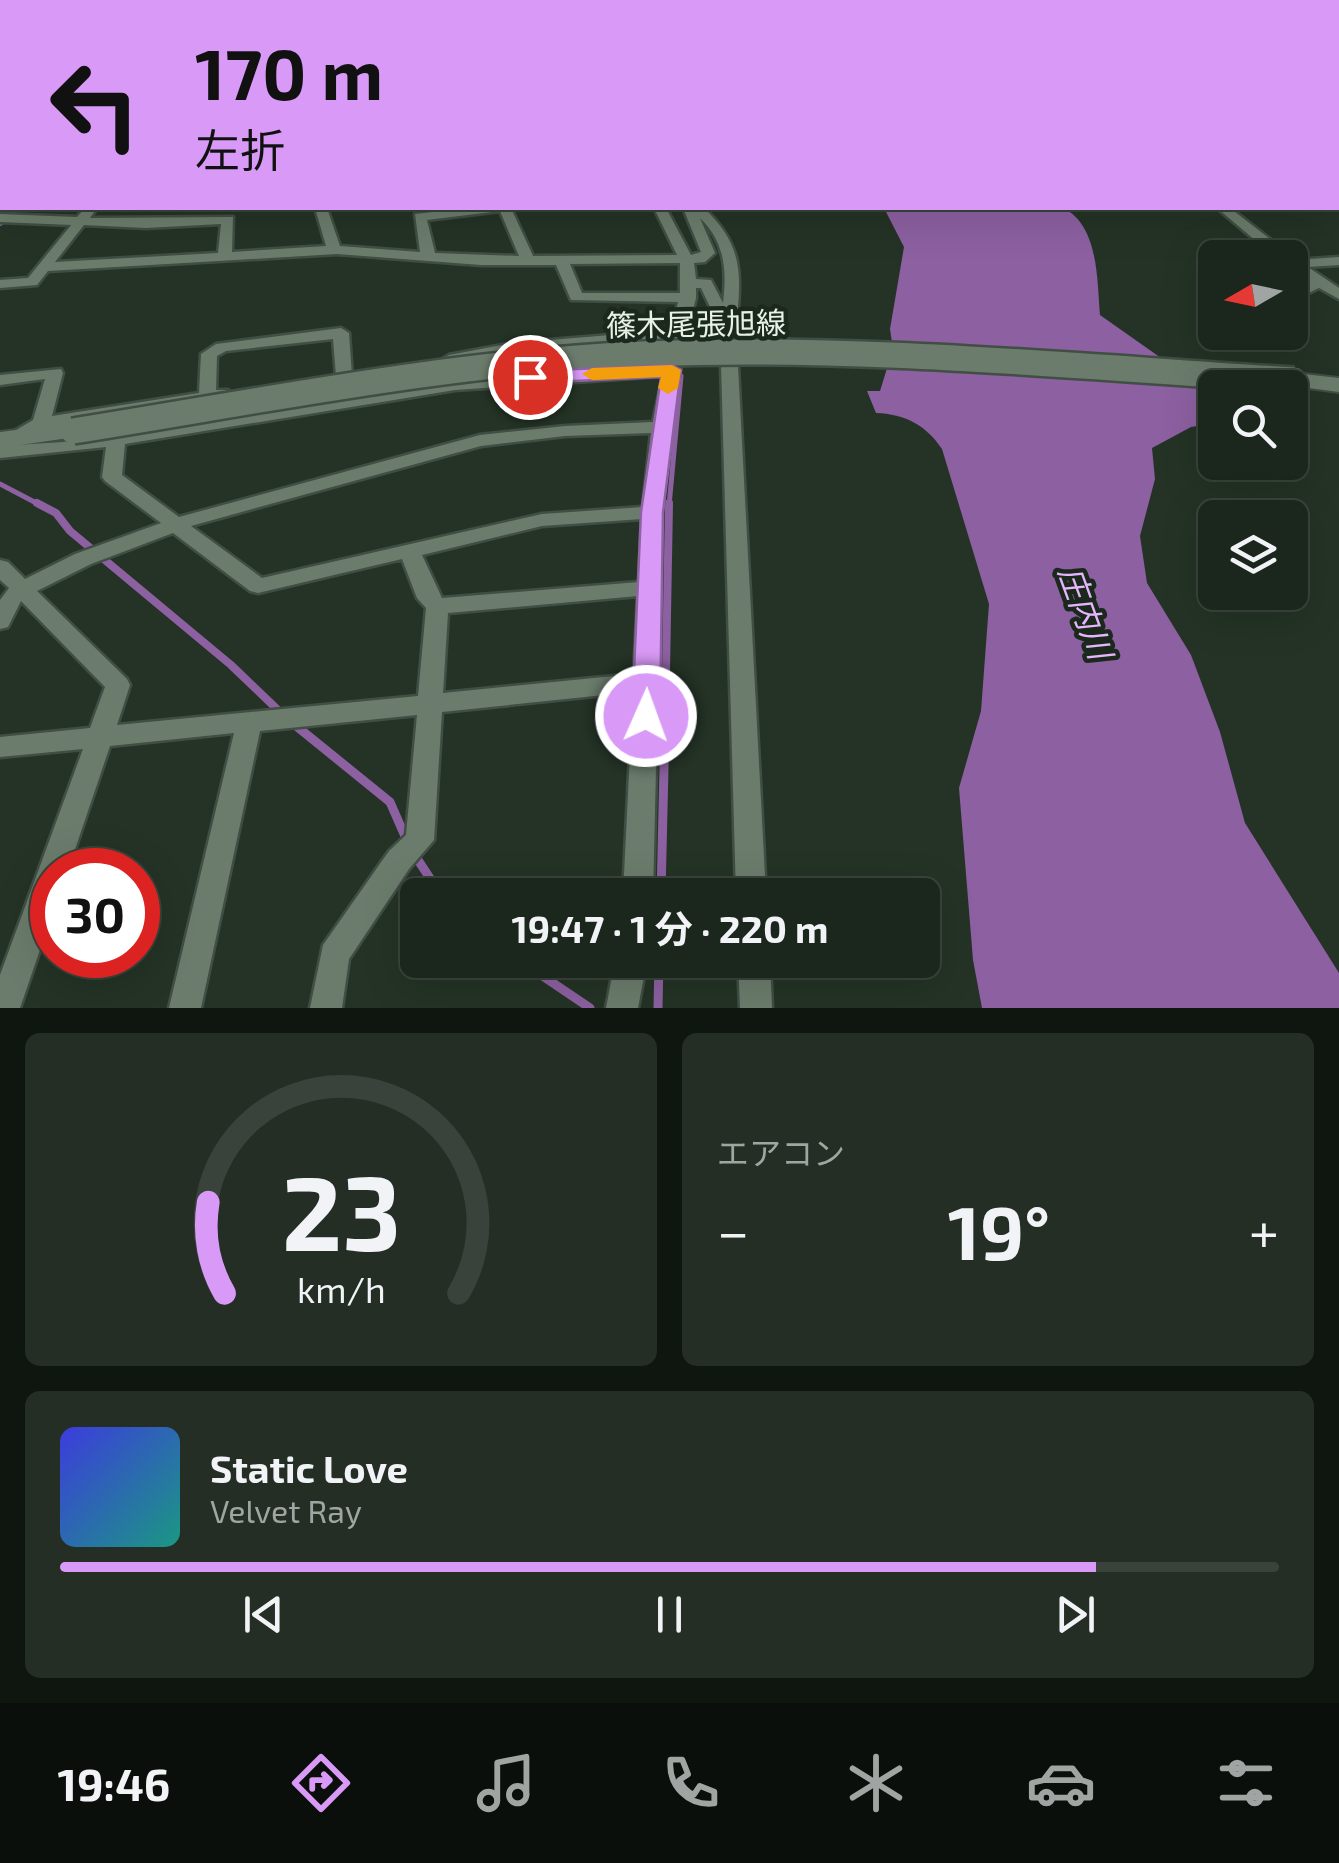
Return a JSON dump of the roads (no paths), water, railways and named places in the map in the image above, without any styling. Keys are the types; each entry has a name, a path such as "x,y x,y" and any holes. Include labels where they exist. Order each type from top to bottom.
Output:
{"main road":[{"name":"篠木尾張旭線","path":"3,444 464,370 657,354 795,353 1294,380 1336,388"}],"street":[{"path":"0,284 32,282 90,210"},
{"path":"322,210 334,250"},
{"path":"428,255 419,212 458,210"},
{"path":"507,210 528,260"},
{"path":"639,878 652,512 661,427 689,291 687,260 661,210"},
{"path":"44,266 334,250 528,260 687,260 708,252 691,210"},
{"path":"699,210 714,222 733,256 728,329 751,878"},
{"path":"1226,210 1263,240"},
{"path":"6,218 81,222 228,220 224,258"},
{"path":"562,259 576,296 689,291 706,283 728,329"},
{"path":"1308,261 1339,261"},
{"path":"1308,276 1339,295"},
{"path":"1308,288 1316,283"},
{"path":"207,396 210,354 222,347 341,334 344,376"},
{"path":"3,444 41,423 207,396 513,348 682,334"},
{"path":"3,444 116,439 456,385 672,370"},
{"path":"0,380 56,373 41,423"},
{"path":"0,620 13,596 23,589 97,554 178,524 480,441 565,431 661,427"},
{"path":"116,439 112,478 258,586 542,520 652,512"},
{"path":"410,552 428,598 437,606 650,588"},
{"path":"0,567 118,685 62,848"},
{"path":"326,1008 334,954 411,849 437,606"},
{"path":"0,746 647,682"},
{"path":"185,1008 274,720"},
{"path":"4,1008 30,936"},
{"path":"622,1008 628,978"},
{"path":"755,978 756,1008"}],"water":[{"name":"庄内川","path":"885,210 1066,210 1084,227 1090,240 1100,315 1198,384 1198,426 1152,448 1155,479 1140,536 1147,583 1191,655 1220,732 1245,823 1339,973 1339,1008 982,1008 973,960 959,788 981,711 989,604 942,449 914,422 876,413 867,391 880,391 893,349 890,329 904,247"}],"waterway":[{"path":"0,224 13,216 14,210"},
{"path":"669,506 681,376"},
{"path":"0,484 42,506"},
{"path":"37,503 56,513 70,531 231,665 281,713"},
{"path":"665,727 669,503"},
{"path":"291,722 298,727"},
{"path":"295,725 390,802 408,843"},
{"path":"661,878 665,725"},
{"path":"414,854 430,878"},
{"path":"546,978 590,1008"},
{"path":"658,1008 659,978"}]}
